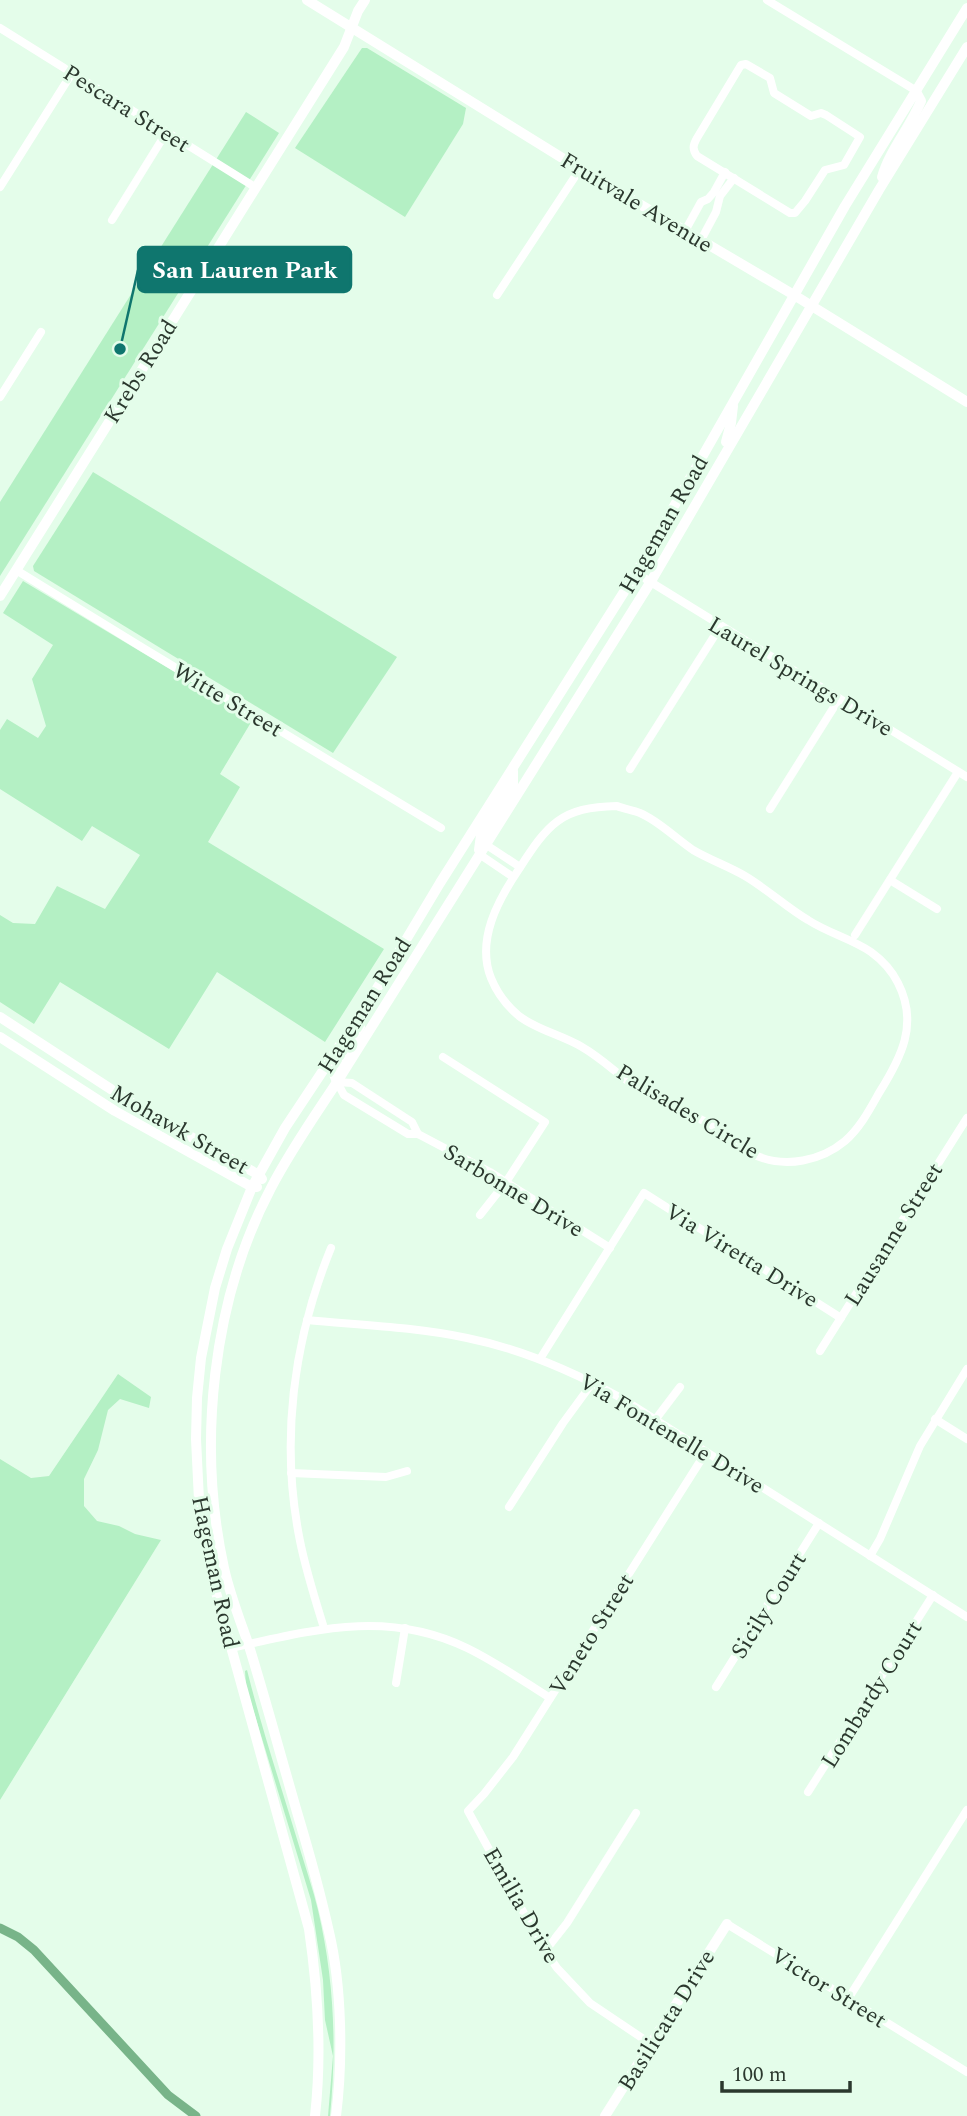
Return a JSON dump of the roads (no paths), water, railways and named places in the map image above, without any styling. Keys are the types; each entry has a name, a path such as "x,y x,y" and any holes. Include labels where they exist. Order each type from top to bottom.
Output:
{"main road":[{"name":"Fruitvale Avenue","path":"307,0 580,169 811,305 967,402"},
{"name":"Hageman Road","path":"314,2116 318,2016 309,1929 231,1648 203,1530 196,1469 197,1398 201,1358 215,1288 252,1187 285,1128 373,995 636,573 794,295 915,90 967,8"},
{"name":"Hageman Road","path":"336,2116 339,2023 337,1978 330,1934 248,1644 231,1595 214,1506 211,1439 216,1364 242,1259 270,1189 300,1138 650,583 879,190 967,47"},
{"path":"879,190 887,160 915,116 921,101 915,90"},
{"path":"703,490 704,479 728,439 733,403"},
{"path":"479,854 481,835 513,784 513,768"},
{"path":"337,1082 333,1072 363,1022 373,995"},
{"name":"Mohawk Street","path":"0,1017 143,1110 259,1175 270,1189"},
{"name":"Mohawk Street","path":"0,1037 115,1111 252,1187 270,1189"}],"street":[{"name":"Krebs Road","path":"0,596 344,47 365,0"},
{"path":"767,0 915,90"},
{"name":"Pescara Street","path":"0,28 255,187"},
{"path":"741,65 750,65 766,74 770,78 774,93 811,116 821,113 826,115 860,137 844,165 825,170 794,213 725,172 697,156 693,145 741,65"},
{"path":"0,187 72,73"},
{"path":"111,220 166,133"},
{"path":"497,295 580,169"},
{"path":"685,231 701,202 708,199 725,172"},
{"path":"701,240 716,212 720,196 734,178"},
{"path":"708,199 718,205"},
{"path":"0,397 41,332"},
{"name":"Witte Street","path":"16,570 441,828"},
{"name":"Laurel Springs Drive","path":"636,573 967,777"},
{"path":"630,769 720,626"},
{"path":"770,809 839,699"},
{"path":"855,935 958,772"},
{"name":"Palisades Circle","path":"617,806 640,813 702,855 759,885 811,922 870,951 886,966 898,983 906,1004 908,1025 896,1066 862,1121 847,1140 827,1153 804,1161 780,1161 757,1156 695,1116 635,1086 583,1047 520,1017 503,999 491,977 486,953 488,928 520,867 549,828 569,814 592,807 617,806"},
{"path":"485,844 520,867"},
{"path":"479,854 513,877"},
{"path":"500,869 507,858"},
{"path":"890,880 937,909"},
{"path":"443,1057 545,1122 506,1182 480,1215"},
{"name":"Sarbonne Drive","path":"337,1082 352,1083 412,1122 418,1134"},
{"name":"Sarbonne Drive","path":"337,1082 344,1095 408,1134 418,1134 506,1182 610,1248"},
{"name":"Lausanne Street","path":"820,1351 967,1118"},
{"name":"Via Viretta Drive","path":"610,1248 644,1194 841,1318"},
{"path":"324,1628 300,1542 291,1474 291,1439 294,1388 307,1320 331,1248"},
{"path":"540,1359 610,1248"},
{"name":"Via Fontenelle Drive","path":"307,1320 454,1336 490,1343 540,1359 593,1382 967,1617"},
{"path":"870,1556 919,1448 967,1369"},
{"path":"509,1507 593,1382"},
{"path":"655,1420 680,1387"},
{"path":"935,1419 967,1439"},
{"name":"Veneto Street","path":"468,1811 506,1767 706,1452"},
{"path":"291,1474 386,1478 407,1471"},
{"name":"Sicily Court","path":"716,1687 819,1523"},
{"name":"Lombardy Court","path":"808,1792 933,1595"},
{"path":"231,1648 324,1628 365,1624 405,1628 426,1632 466,1647 550,1698"},
{"path":"396,1683 405,1628"},
{"path":"848,1999 967,1810"},
{"name":"Emilia Drive","path":"468,1811 545,1951 590,2003 650,2044"},
{"path":"545,1951 567,1923 636,1813"},
{"name":"Victor Street","path":"727,1924 967,2072"},
{"name":"Basilicata Drive","path":"605,2116 727,1924"}],"waterway":[{"path":"0,1928 18,1937 34,1950 168,2095 196,2116"}],"place":[{"name":"San Lauren Park","path":"120,349"}]}
